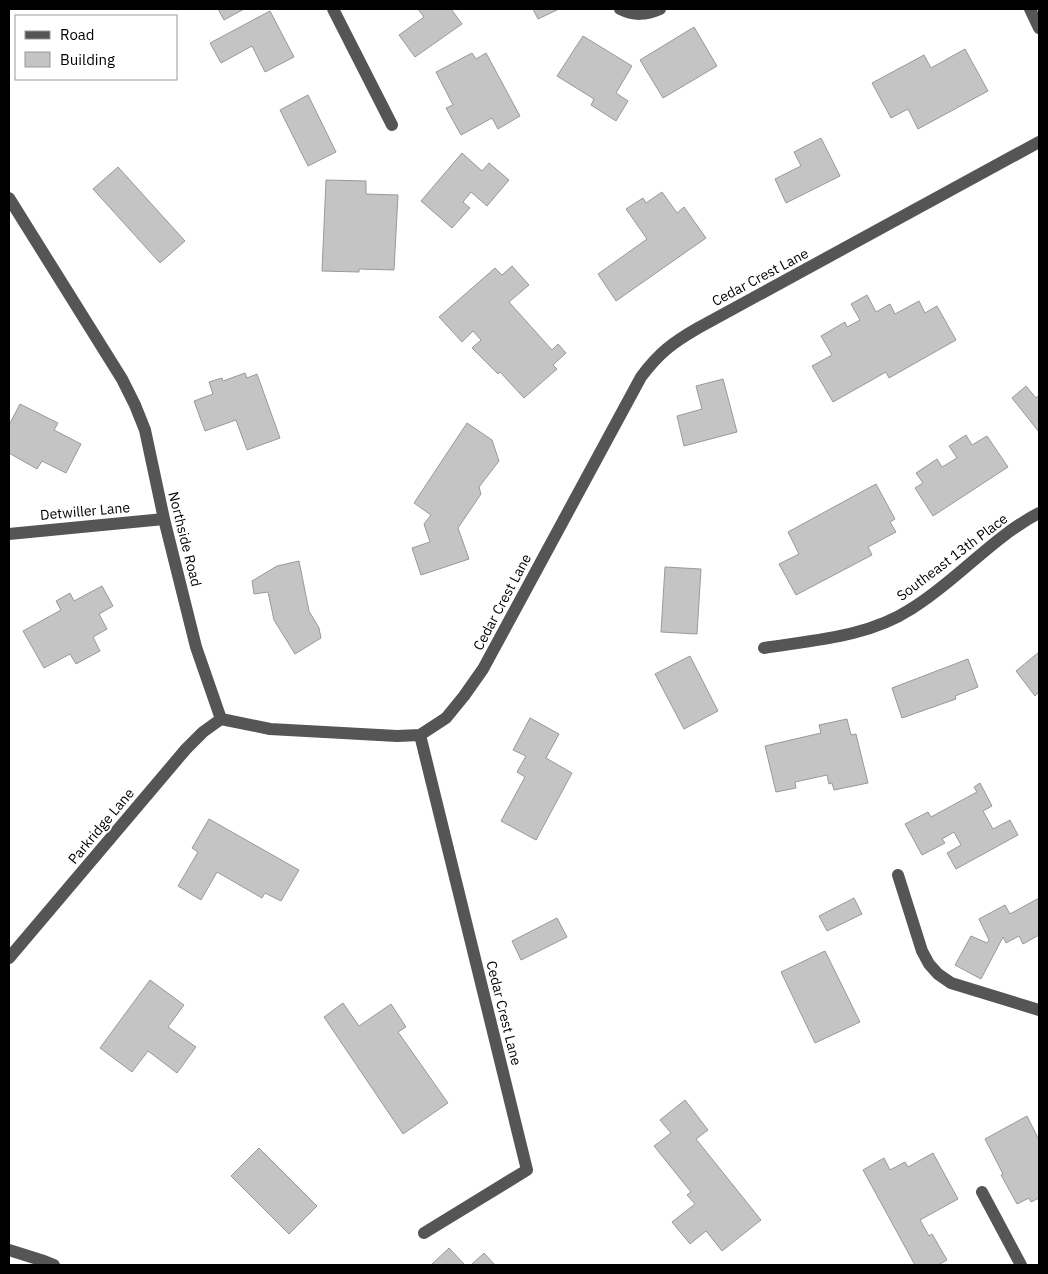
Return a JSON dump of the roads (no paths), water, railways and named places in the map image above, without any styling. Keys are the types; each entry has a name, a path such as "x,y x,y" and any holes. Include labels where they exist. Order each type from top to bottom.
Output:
{"street":[{"path":"333,9 392,126"},
{"path":"620,9 628,13 644,14 660,9"},
{"path":"1030,9 1039,28"},
{"name":"Cedar Crest Lane","path":"424,1233 527,1170 420,735 446,718 483,669 641,377 665,348 698,328 1039,142"},
{"name":"Northside Road","path":"9,198 122,379 135,405 145,430 164,519 196,647 220,720"},
{"name":"Southeast 13th Place","path":"764,648 848,634 882,624 910,610 936,592 1006,534 1039,513"},
{"name":"Detwiller Lane","path":"9,534 164,519"},
{"path":"220,720 270,729 397,736 420,735"},
{"name":"Parkridge Lane","path":"9,958 186,749 203,732 220,720"},
{"path":"898,875 922,951 929,964 938,974 951,983 1039,1010"},
{"path":"982,1192 1020,1265"},
{"path":"9,1250 44,1260 54,1265"}]}
